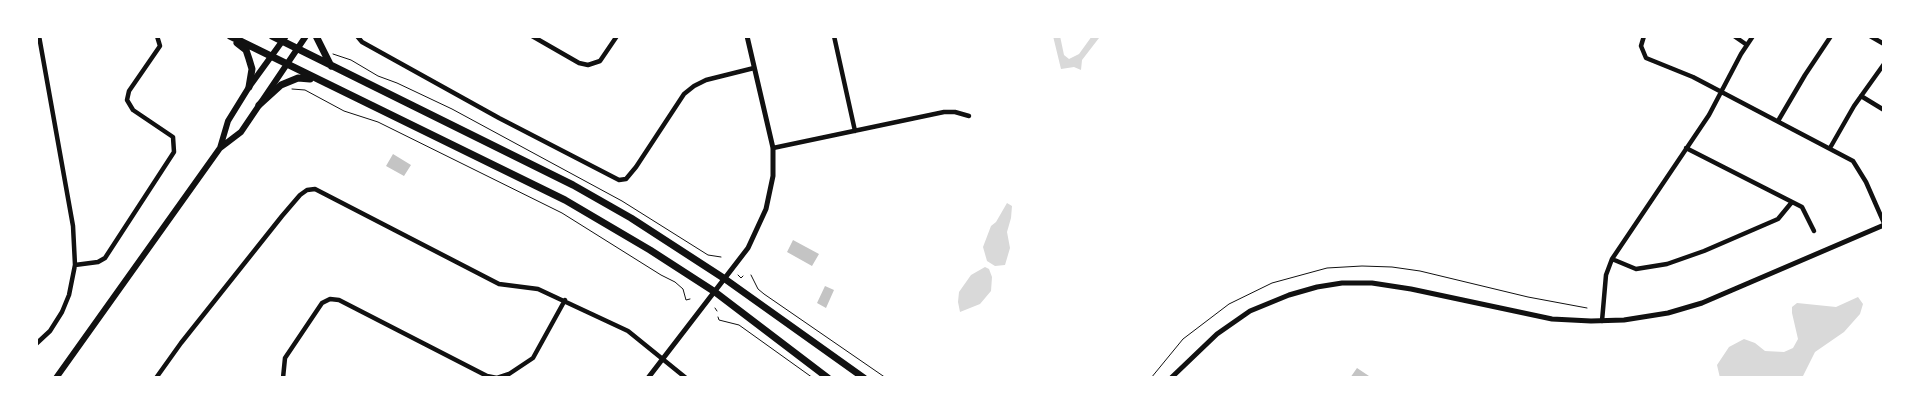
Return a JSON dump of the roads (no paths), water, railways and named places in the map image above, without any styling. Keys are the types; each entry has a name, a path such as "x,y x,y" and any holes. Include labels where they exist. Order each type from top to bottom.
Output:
{"main road":[{"path":"230,36 565,200 650,250 715,292 828,378"},
{"path":"230,36 246,50 250,59 252,69 249,87"},
{"path":"272,36 284,39 297,49 573,185 667,240 864,378"},
{"path":"56,378 131,270 220,148 240,132 260,105 306,36"},
{"path":"316,36 331,66"},
{"path":"220,148 228,121 249,87 284,39"},
{"path":"260,105 281,84 291,80 304,77 320,81"}],"street":[{"path":"36,344 50,330 62,312 69,295 75,265 72,226 38,36"},
{"path":"75,265 98,262 105,258 174,152 173,137 132,110 127,100 129,91 160,46 157,36"},
{"path":"357,36 362,42 499,118 619,180 626,179 636,167 684,94 706,80 754,68"},
{"path":"532,36 588,65 600,61 617,36"},
{"path":"648,378 748,248 766,208 773,176 773,148 747,36"},
{"path":"834,36 855,131"},
{"path":"1171,378 1217,334 1250,311 1289,295 1329,285 1352,283 1390,286 1552,319 1602,321 1649,316 1702,303 1884,224 1858,167 1853,161 1693,77 1646,58 1641,46 1644,36"},
{"path":"1734,36 1747,45"},
{"path":"1602,321 1606,275 1612,259 1710,115 1753,36"},
{"path":"1778,121 1831,36"},
{"path":"1870,36 1884,44"},
{"path":"1830,148 1861,96 1884,64"},
{"path":"1861,96 1884,110"},
{"path":"773,148 944,112 955,112 968,116"},
{"path":"1686,148 1805,210 1814,231"},
{"path":"156,378 231,279 282,216 307,190 315,189 500,284 538,289 628,331 686,378"},
{"path":"1612,259 1636,269 1667,264 1704,252 1778,219 1792,202"},
{"path":"283,378 285,358 322,303 330,300 339,300 487,376 497,378 509,374 533,358 565,300"}]}
